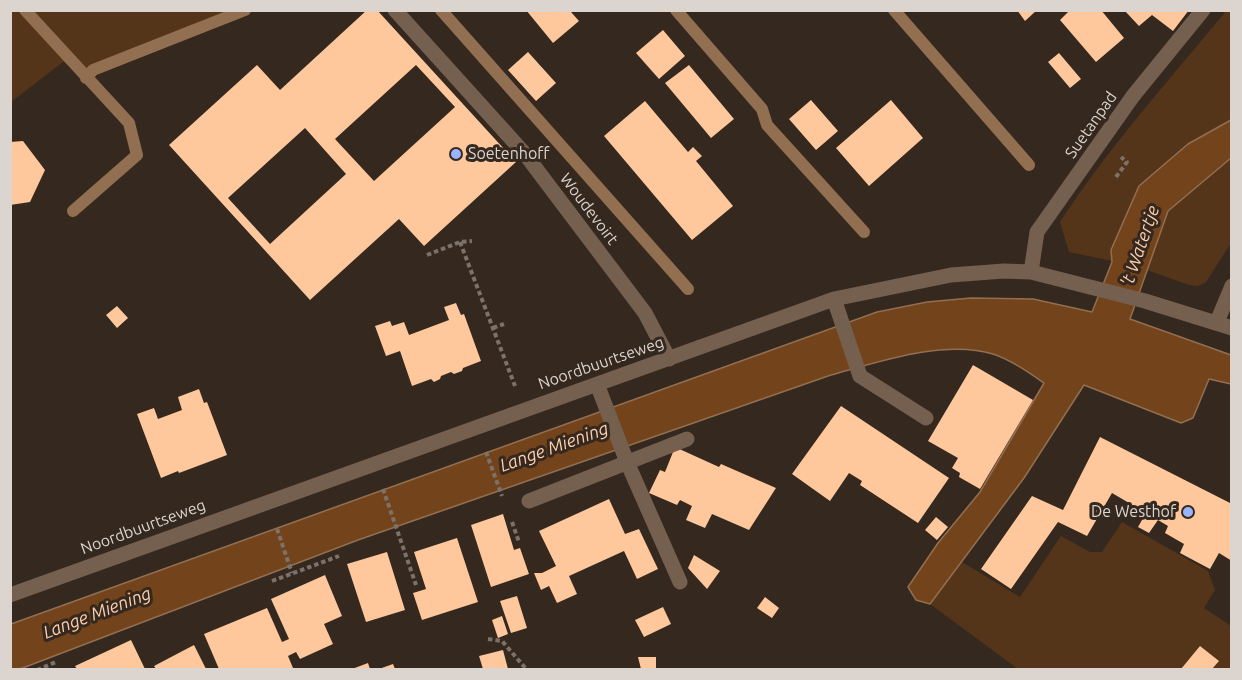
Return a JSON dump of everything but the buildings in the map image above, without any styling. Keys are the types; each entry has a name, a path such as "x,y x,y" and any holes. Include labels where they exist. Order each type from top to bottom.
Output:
{"street":[{"name":"Woudevoirt","path":"395,10 525,154 645,313 669,359"},
{"name":"Suetanpad","path":"1031,272 1037,232 1133,96 1203,10"},
{"name":"Noordbuurtseweg","path":"10,595 834,298 951,275 1004,271 1031,272 1096,287 1232,328"},
{"path":"1217,322 1232,286"},
{"path":"834,298 860,376 926,418"},
{"path":"597,384 625,457 680,582"},
{"path":"529,501 625,457 687,439"}],"path":[{"path":"426,255 460,242 472,242"},
{"path":"460,242 524,409"},
{"path":"493,328 504,324"},
{"path":"485,450 501,493"},
{"path":"381,482 416,585"},
{"path":"273,519 291,571"},
{"path":"273,581 291,571 339,556"},
{"path":"489,639 502,641 527,669"},
{"path":"37,669 56,662"}],"shaded area":[{"path":"11,10 245,11 93,70 63,62 11,102"},
{"path":"1226,11 1231,11 1231,120 1188,144 1112,261 1069,252 1060,222 1098,167"},
{"path":"1231,158 1231,243 1206,282 1198,286 1189,285 1147,270 1168,211"},
{"path":"1122,522 1208,571 1215,590 1204,608 1231,626 1231,669 1018,669 930,604 962,562 1020,597 1061,536 1090,552 1102,552"}],"water":[{"path":"1231,120 1231,158 1168,211 1130,319 1231,355 1231,384 1209,379 1193,418 1181,423 1084,385 1024,478 930,604 916,600 908,587 938,543 980,492 1044,383 1013,363 993,354 954,349 933,351 911,354 831,375 358,540 20,669 11,670 11,624 877,312 927,302 971,298 1033,299 1092,312 1112,262 1111,250 1139,186 1188,144"}],"waterway":[{"path":"25,10 129,123 137,155 73,211"},
{"path":"86,78 93,70 245,10"},
{"path":"441,10 688,289"},
{"path":"676,10 762,109 767,125 864,232"},
{"path":"894,10 1029,165"}],"place":[{"name":"Soetenhoff","path":"456,154"},
{"name":"De Westhof","path":"1188,512"}],"water label":[{"name":"'t Watertje","path":"1140,246"},
{"name":"Lange Miening","path":"554,447"},
{"name":"Lange Miening","path":"97,613"}]}
